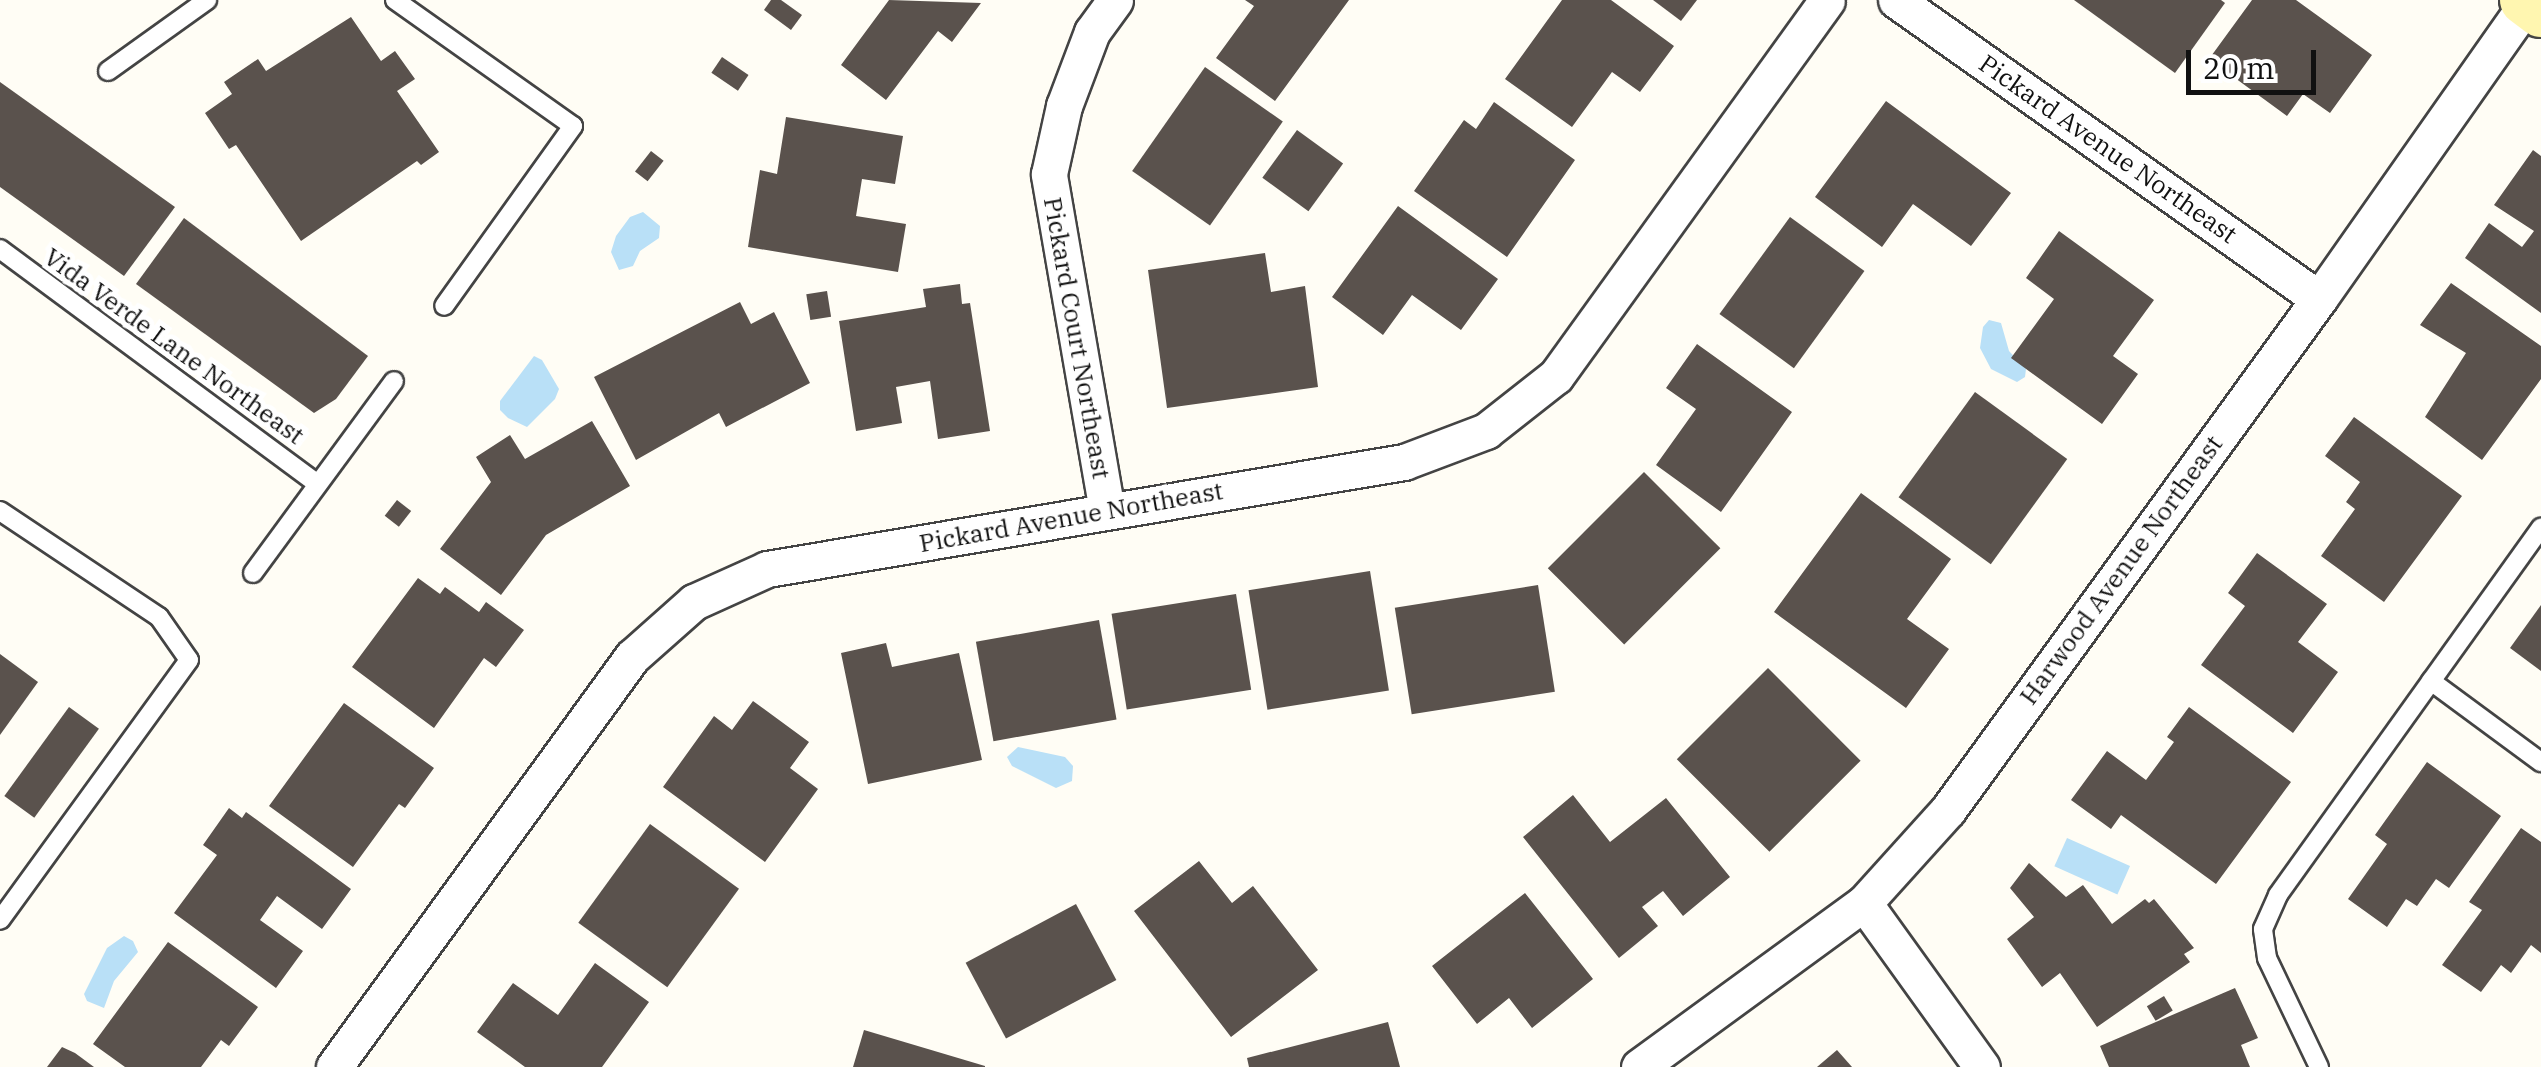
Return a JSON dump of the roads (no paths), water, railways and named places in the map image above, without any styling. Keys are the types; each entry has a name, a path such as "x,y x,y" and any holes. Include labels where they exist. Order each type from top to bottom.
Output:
{"street":[{"name":"Pickard Court Northeast","path":"1107,510 1049,174 1064,106 1092,32 1115,0"},
{"name":"Pickard Avenue Northeast","path":"334,1067 632,658 694,602 768,569 1404,462 1486,431 1556,376 1827,0"},
{"name":"Pickard Avenue Northeast","path":"1896,0 2319,299"},
{"name":"Harwood Avenue Northeast","path":"1638,1067 1864,904 1948,810 2531,4"},
{"path":"1864,904 1982,1067"}],"lane":[{"path":"108,71 207,0"},
{"path":"395,0 573,126 444,306"},
{"name":"Vida Verde Lane Northeast","path":"0,249 318,484"},
{"path":"253,573 394,381"},
{"path":"0,511 159,616 189,660 0,920"},
{"path":"2319,1067 2267,958 2263,929 2278,896 2541,527"},
{"path":"2431,681 2541,762"}],"water":[{"path":"643,212 660,226 659,238 640,251 633,266 619,270 611,252 616,236 630,217"},
{"path":"1989,320 2001,323 2009,351 2026,369 2025,377 2017,382 1991,369 1980,348 1983,327"},
{"path":"534,356 542,360 559,389 555,399 527,427 508,418 500,410 500,401"},
{"path":"1018,747 1065,757 1073,766 1072,781 1056,788 1012,766 1007,757"},
{"path":"2067,838 2130,866 2117,894 2054,866"},
{"path":"124,936 133,941 138,952 114,981 104,1008 87,1001 84,994 107,948"}]}
